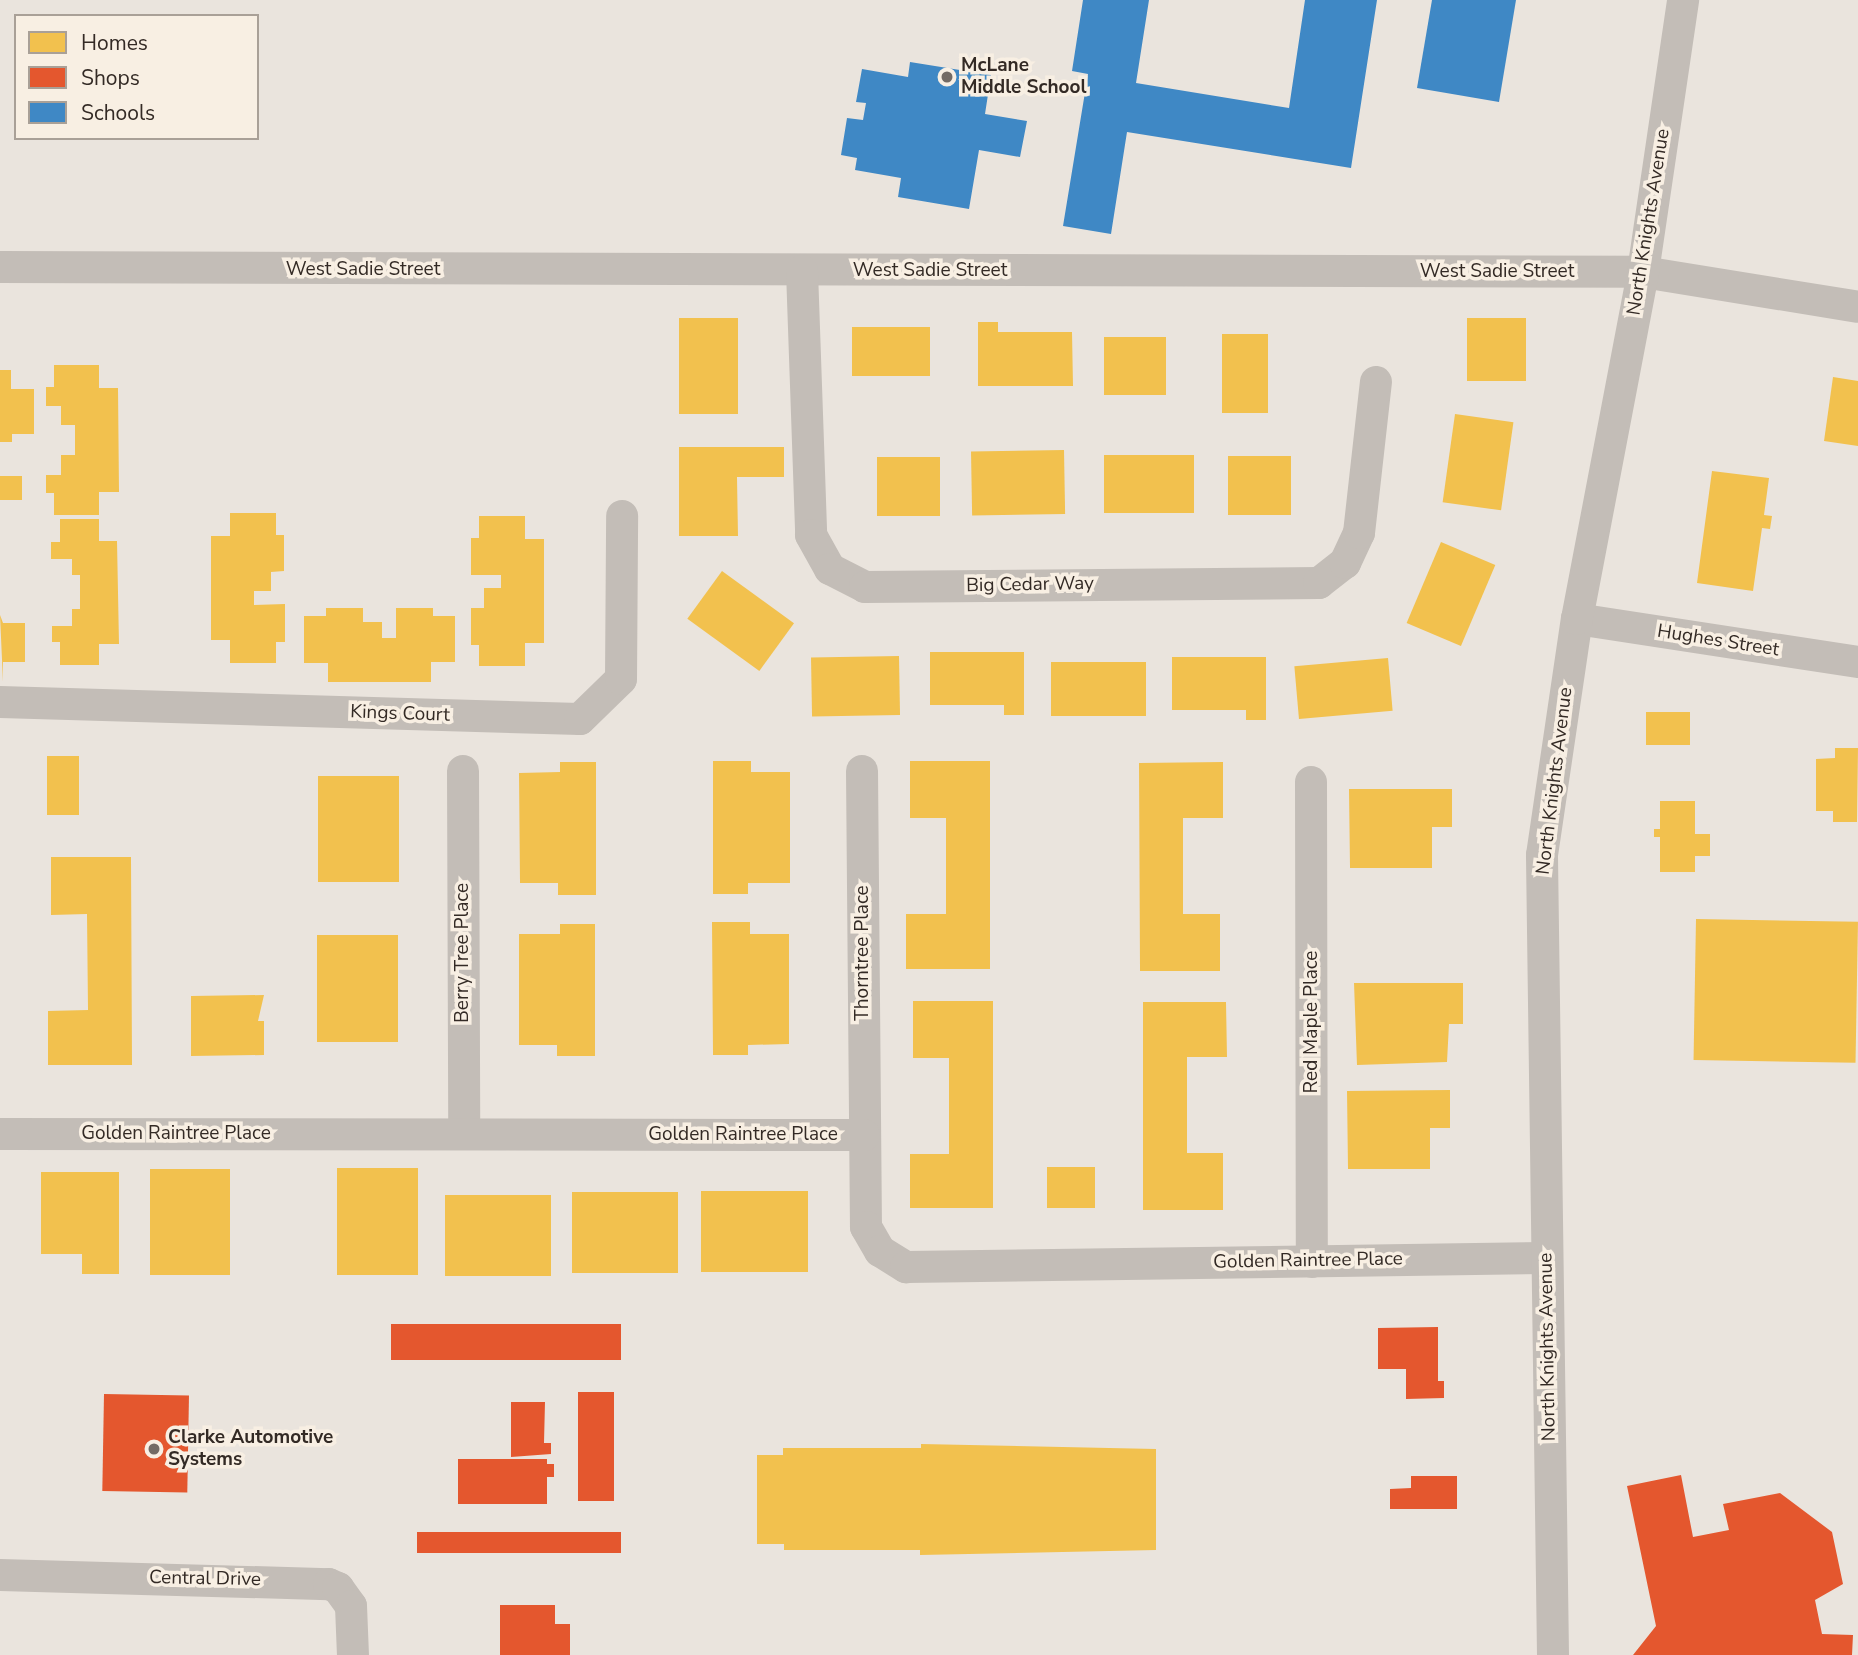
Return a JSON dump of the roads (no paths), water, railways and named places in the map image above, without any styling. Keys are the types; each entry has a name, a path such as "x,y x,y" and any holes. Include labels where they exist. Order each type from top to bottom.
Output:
{"street":[{"name":"North Knights Avenue","path":"1553,1655 1542,855 1577,619 1643,272 1683,0"},
{"name":"West Sadie Street","path":"0,267 1643,272 1858,307"},
{"name":"Big Cedar Way","path":"802,271 811,535 830,569 865,587 1319,583 1345,563 1359,533 1376,382"},
{"name":"Kings Court","path":"0,702 580,719 621,679 622,516"},
{"name":"Hughes Street","path":"1577,619 1858,662"},
{"name":"Berry Tree Place","path":"463,771 464,1134"},
{"name":"Thorntree Place","path":"862,771 864,1135"},
{"name":"Red Maple Place","path":"1311,782 1312,1262"},
{"name":"Golden Raintree Place","path":"0,1134 864,1135 866,1227 880,1251 906,1267 1547,1258"},
{"name":"Central Drive","path":"0,1575 320,1582 338,1588 351,1606 353,1655"}],"place":[{"name":"McLane Middle School","path":"947,77"},
{"name":"Clarke Automotive Systems","path":"154,1449"}]}
